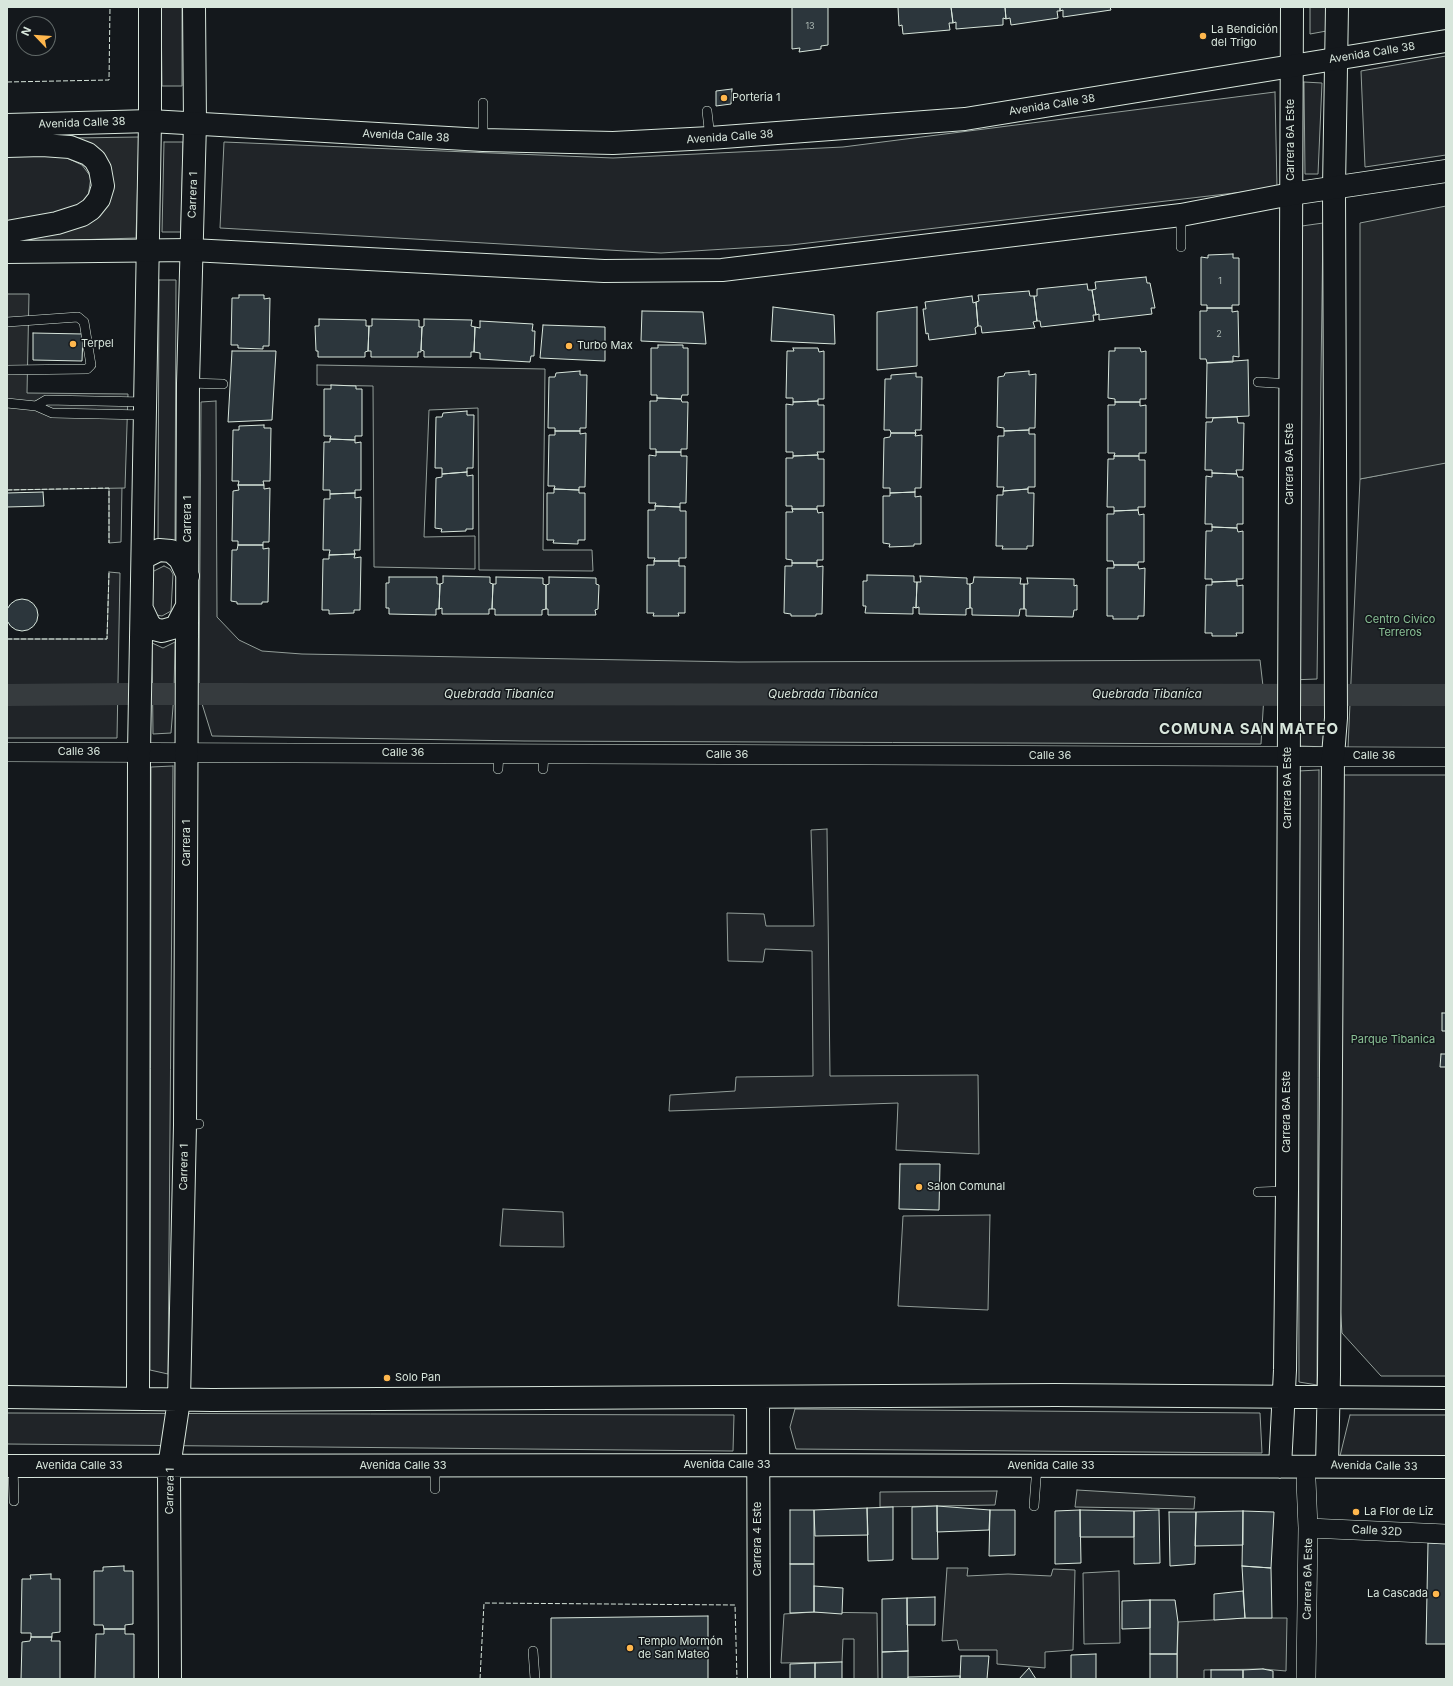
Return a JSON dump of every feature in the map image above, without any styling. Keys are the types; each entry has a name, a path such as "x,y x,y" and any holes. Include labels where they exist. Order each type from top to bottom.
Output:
{"street":[{"path":"138,1400 139,752 150,121 150,7"},
{"name":"Carrera 1","path":"170,1679 169,1467 179,1400 192,1124 187,752 188,383 195,123 194,7"},
{"name":"Carrera 6A Este","path":"1280,1467 1283,1397 1287,1191 1292,7"},
{"path":"1280,1467 1306,1480 1327,1466 1327,1398 1329,1375 1333,756 1336,718 1334,187 1337,7"},
{"name":"Avenida Calle 38","path":"7,125 150,121 483,140 613,143 710,138 965,119 1446,42"},
{"path":"7,146 70,148 88,154 96,160 100,169 103,186 99,199 91,209 82,214 57,223 7,232"},
{"path":"7,252 191,250 604,271 722,270 1181,215 1291,194 1446,171"},
{"path":"143,558 151,552 159,550 171,551 180,559 188,576"},
{"path":"142,610 149,624 154,629 169,630 176,627 188,606"},
{"name":"Calle 36","path":"7,752 187,752 544,762 1333,756 1446,757"},
{"path":"7,1398 179,1400 758,1398 1055,1395 1446,1398"},
{"name":"Carrera 4 Este","path":"758,1398 759,1679"},
{"name":"Avenida Calle 33","path":"10,1466 169,1467 758,1465 1446,1467"},
{"name":"Carrera 6A Este","path":"1306,1480 1308,1528 1306,1679"},
{"name":"Calle 32D","path":"1308,1528 1446,1534"}],"lane":[{"path":"483,103 483,140"},
{"path":"707,111 710,138"},
{"path":"1181,215 1181,247"},
{"path":"7,322 78,317 84,322 91,365 87,369 7,370"},
{"path":"1258,382 1291,384"},
{"path":"188,383 223,384"},
{"path":"36,406 46,400 145,408"},
{"path":"7,403 36,406 52,413 145,408"},
{"path":"1258,1192 1287,1191"},
{"path":"10,1466 14,1500"},
{"path":"435,1466 435,1489"},
{"path":"1034,1506 1037,1466"},
{"path":"533,1651 535,1679"}],"green space":[{"path":"161,7 182,7 182,86 162,86"},
{"path":"1310,7 1332,7 1332,30 1310,34"},
{"path":"1446,56 1446,155 1365,167 1361,71"},
{"path":"1304,82 1322,83 1318,174 1305,174"},
{"path":"1275,92 1277,188 791,245 661,253 220,228 224,142 613,158 843,147"},
{"path":"164,142 183,142 181,232 162,232"},
{"path":"38,155 65,157 82,165 91,177 88,197 74,210 7,221 7,156"},
{"path":"1323,223 1317,679 1290,680 1302,226"},
{"path":"159,280 176,280 175,540 158,540"},
{"name":"Centro Civico Terreros","path":"1446,336 1446,748 1348,748 1360,479 1391,473"},
{"path":"317,365 545,369 543,550 592,550 593,571 479,570 478,408 429,410 424,537 475,536 475,569 374,567 373,386 317,385"},
{"path":"216,401 217,617 239,640 262,651 302,654 738,662 1260,660 1264,695 1261,744 524,741 212,736 199,694 201,402"},
{"path":"123,430 121,542 109,543 109,488"},
{"path":"164,566 170,569 173,574 171,611 162,616 156,615 151,609 152,572"},
{"path":"109,572 120,573 117,738 7,738 7,639 107,639"},
{"path":"175,642 174,694 171,733 153,734 152,643 163,648"},
{"path":"1300,705 1329,705 1329,747 1299,746"},
{"path":"173,766 168,1374 150,1370 151,767"},
{"path":"1319,770 1317,1385 1299,1382 1298,771"},
{"name":"Parque Tibanica","path":"1342,775 1446,775 1446,1376 1381,1376 1342,1333 1340,1305"},
{"path":"827,829 830,1076 978,1075 979,1154 896,1150 898,1103 669,1111 670,1095 735,1091 736,1077 813,1076 812,951 765,949 763,962 728,961 727,913 764,914 766,926 814,926 811,830"},
{"path":"503,1209 563,1212 564,1247 500,1246"},
{"path":"990,1215 988,1310 898,1306 903,1216"},
{"path":"795,1409 1260,1413 1262,1453 796,1449 790,1427"},
{"path":"7,1413 734,1415 733,1451 7,1444"},
{"path":"1350,1415 1446,1415 1446,1457 1340,1456"},
{"path":"1119,1571 1120,1643 1084,1644 1083,1573"}],"shaded area":[{"path":"139,137 136,238 13,242 79,226 107,162 11,139"},
{"path":"1446,206 1446,463 1360,479 1360,223"},
{"path":"7,294 29,294 27,393 128,394 125,488 7,490"},
{"path":"1077,1490 1195,1497 1194,1509 1075,1507"},
{"path":"997,1491 995,1505 880,1507 880,1492"},
{"path":"947,1568 968,1568 967,1576 1008,1574 1051,1576 1053,1569 1075,1570 1073,1650 1045,1652 1045,1668 997,1664 997,1650 959,1650 957,1640 942,1641"},
{"path":"814,1612 877,1613 878,1679 854,1679 854,1639 843,1639 842,1662 781,1663 784,1614"},
{"path":"1245,1618 1287,1618 1286,1671 1263,1669 1204,1670 1204,1679 1177,1679 1178,1622"}],"building":[{"path":"792,7 828,7 828,45 821,46 821,49 799,52 800,48 792,49"},
{"path":"898,7 951,7 953,23 949,23 950,30 903,34 902,25 899,26"},
{"path":"951,7 1005,7 1006,19 1003,18 1003,25 956,29 956,22 953,23"},
{"path":"1005,7 1060,7 1060,11 1057,11 1058,18 1011,25 1010,18 1006,19"},
{"path":"1060,7 1110,7 1111,10 1063,17 1063,10 1060,11"},
{"name":"Porteria 1","path":"732,89 731,104 716,106 716,91"},
{"path":"1233,254 1233,258 1239,258 1239,305 1232,305 1232,308 1207,308 1207,305 1201,305 1201,257 1208,258 1208,255"},
{"path":"1146,277 1147,283 1150,283 1155,308 1151,308 1152,314 1099,320 1099,314 1096,315 1092,290 1096,289 1095,282"},
{"path":"1087,284 1088,290 1092,290 1096,315 1093,315 1094,321 1041,327 1040,321 1037,321 1034,296 1037,296 1037,289"},
{"path":"1029,291 1030,296 1034,296 1037,321 1033,322 1035,328 982,333 981,326 978,326 976,302 979,301 978,295"},
{"path":"239,295 264,295 264,299 270,298 269,346 263,346 263,349 238,348 238,345 231,345 232,298 239,298"},
{"path":"972,296 973,303 976,302 978,326 975,328 976,334 929,340 928,333 926,334 923,309 926,309 925,302"},
{"path":"773,307 834,315 835,344 771,341"},
{"path":"917,307 917,366 877,370 877,312"},
{"path":"1207,308 1232,308 1232,312 1238,311 1239,357 1233,356 1233,362 1207,363 1206,359 1200,359 1200,311 1207,311"},
{"path":"642,311 703,312 706,344 641,341"},
{"path":"319,319 366,320 366,326 369,326 368,351 365,352 365,357 318,357 318,351 316,351 315,326 319,326"},
{"path":"372,319 419,320 419,327 422,327 421,352 418,352 418,357 371,357 371,351 368,351 369,326 372,326"},
{"path":"424,319 472,320 471,326 475,327 474,352 471,352 471,357 424,357 424,351 421,350 422,327 424,326"},
{"path":"480,321 533,324 532,331 535,331 534,356 531,356 530,362 480,359 480,353 474,352 475,327 480,328"},
{"path":"543,325 605,327 605,361 540,358"},
{"path":"33,333 83,334 82,361 33,360"},
{"path":"658,345 683,345 683,348 688,348 688,395 682,395 681,399 657,398 657,395 651,395 651,348 658,348"},
{"path":"793,348 818,348 819,352 824,351 824,399 818,399 818,401 793,402 793,398 786,398 787,351 794,351"},
{"path":"1115,348 1140,348 1141,352 1146,351 1146,399 1140,399 1140,402 1115,402 1115,399 1108,398 1109,351 1115,351"},
{"path":"232,351 276,351 272,420 228,422"},
{"path":"1248,360 1249,416 1206,418 1207,363"},
{"path":"580,371 580,375 587,375 586,428 580,428 580,431 555,431 555,428 548,428 549,377 555,377 556,373"},
{"path":"1029,371 1029,375 1036,374 1035,428 1029,428 1029,430 1004,431 1004,428 997,427 998,377 1004,376 1005,373"},
{"path":"916,373 916,377 922,377 921,430 915,430 916,433 891,433 890,430 884,430 885,379 891,379 891,375"},
{"path":"331,385 356,386 356,389 362,389 362,436 355,436 355,440 330,439 331,436 324,436 324,389 331,389"},
{"path":"657,398 681,399 682,402 688,402 687,449 681,449 681,452 656,452 656,449 650,449 650,401 657,401"},
{"path":"818,401 818,405 824,405 824,452 817,452 818,455 793,456 793,452 786,452 786,404 793,405 793,402"},
{"path":"1115,402 1140,402 1140,406 1146,405 1146,453 1139,453 1139,456 1114,456 1115,453 1108,453 1108,405 1115,405"},
{"path":"467,411 467,415 474,415 473,468 467,468 467,472 442,474 442,468 435,468 436,417 442,417 443,413"},
{"path":"1237,417 1238,423 1244,423 1243,470 1236,470 1237,474 1212,473 1212,470 1205,470 1206,422 1212,422 1213,418"},
{"path":"264,425 264,428 271,428 270,481 263,481 264,485 238,485 239,481 232,481 233,430 239,430 239,426"},
{"path":"1029,430 1029,434 1035,434 1035,487 1003,491 1004,487 997,487 998,436 1004,436 1004,431"},
{"path":"555,431 580,431 580,434 586,433 585,487 579,487 579,490 554,489 555,486 548,486 549,435 555,435"},
{"path":"891,433 916,433 915,436 922,435 921,488 915,488 915,492 890,493 890,488 883,488 884,438 890,437"},
{"path":"330,439 355,440 355,443 361,442 361,490 355,490 355,493 330,494 330,490 323,490 324,442 330,442"},
{"path":"656,452 681,452 681,456 687,456 686,503 680,503 680,507 655,506 656,503 649,503 649,455 656,456"},
{"path":"818,455 818,459 824,459 824,506 817,506 817,509 792,509 792,506 786,506 786,458 793,458 793,456"},
{"path":"1114,456 1139,456 1139,460 1145,460 1145,507 1138,507 1138,510 1114,511 1114,507 1107,507 1108,459 1114,459"},
{"path":"467,472 467,476 473,475 473,529 466,529 466,531 441,532 442,529 435,528 436,478 442,477 442,474"},
{"path":"1212,473 1237,474 1238,477 1243,477 1243,524 1237,524 1237,528 1212,527 1212,524 1205,524 1206,476 1212,477"},
{"path":"238,485 264,485 264,489 270,488 269,542 263,542 263,545 238,545 238,541 232,541 233,491 239,490"},
{"path":"554,489 579,490 579,493 585,493 585,540 578,540 578,544 553,543 554,540 547,540 547,493 554,493"},
{"path":"1028,489 1028,493 1034,493 1033,546 1027,546 1027,549 1002,549 1003,546 996,546 997,495 1003,495 1003,491"},
{"path":"43,492 44,506 7,507 7,493"},
{"path":"915,492 915,497 921,496 921,544 914,544 914,546 889,547 890,544 883,543 883,496 890,496 890,493"},
{"path":"355,493 355,498 361,497 360,550 354,550 355,554 329,555 330,550 323,550 324,499 330,499 330,494"},
{"path":"655,506 680,507 680,511 686,511 686,558 679,558 679,561 654,561 655,558 648,558 648,510 655,510"},
{"path":"792,509 817,509 818,513 823,512 823,560 817,560 817,563 792,563 792,560 786,559 786,512 793,512"},
{"path":"1138,510 1139,515 1144,514 1144,562 1138,562 1138,565 1114,565 1113,561 1107,561 1107,514 1114,514 1114,511"},
{"path":"1212,527 1237,528 1238,532 1243,531 1243,579 1236,579 1237,581 1212,582 1212,579 1205,579 1206,531 1212,531"},
{"path":"238,545 263,545 263,549 269,548 268,602 262,602 262,604 237,604 237,602 231,601 232,550 237,550"},
{"path":"355,554 354,558 361,557 360,610 354,610 354,613 329,614 329,610 322,610 323,559 329,559 329,555"},
{"path":"654,561 679,561 679,566 685,566 685,613 678,613 679,616 653,616 654,613 647,613 647,565 654,565"},
{"path":"792,563 817,563 817,567 823,566 822,614 816,614 816,616 791,616 791,614 784,613 785,566 792,566"},
{"path":"1114,565 1138,565 1139,569 1145,568 1144,616 1138,616 1138,619 1113,619 1113,616 1107,616 1107,568 1114,568"},
{"path":"867,575 914,576 914,582 917,582 916,608 913,607 913,614 865,613 866,606 863,606 863,581 867,581"},
{"path":"443,576 490,577 490,583 493,584 492,609 489,609 489,614 442,614 442,608 439,609 440,584 443,583"},
{"path":"920,576 967,578 967,584 970,584 970,608 966,609 966,615 919,614 919,607 916,608 917,582 921,582"},
{"path":"389,577 437,577 437,584 440,584 439,609 436,609 436,615 389,614 389,608 386,608 386,583 389,583"},
{"path":"496,577 543,578 543,584 546,585 546,609 542,610 542,615 495,615 495,609 492,609 493,584 496,584"},
{"path":"549,577 596,578 596,584 599,585 598,609 595,610 596,615 548,615 548,609 546,609 546,585 549,584"},
{"path":"974,577 1021,578 1020,584 1024,584 1024,609 1020,609 1019,616 972,615 972,608 970,608 970,584 973,583"},
{"path":"1027,578 1074,579 1074,586 1077,585 1077,610 1074,610 1073,617 1026,616 1026,609 1024,609 1024,584 1028,584"},
{"path":"1237,581 1237,586 1243,585 1243,633 1236,633 1237,636 1212,636 1212,633 1205,633 1206,585 1212,585 1212,582"},
{"path":"19,599 25,599 35,606 38,615 37,621 31,628 25,631 19,631 9,624 6,618 6,612 13,602"},
{"path":"1442,1013 1446,1013 1446,1031 1442,1031"},
{"path":"1441,1054 1446,1054 1446,1067 1440,1067"},
{"name":"Salon Comunal","path":"900,1164 940,1164 939,1210 899,1209"},
{"path":"937,1506 938,1559 912,1559 912,1507"},
{"path":"937,1506 990,1510 989,1530 937,1532"},
{"path":"893,1507 893,1560 868,1561 867,1508"},
{"path":"867,1508 868,1535 815,1536 814,1510"},
{"path":"790,1510 814,1510 814,1564 790,1564"},
{"path":"990,1510 1015,1510 1015,1555 989,1556"},
{"path":"1080,1510 1081,1563 1055,1564 1055,1511"},
{"path":"1080,1510 1134,1511 1134,1537 1080,1537"},
{"path":"1159,1510 1160,1563 1134,1564 1134,1511"},
{"path":"1243,1511 1274,1512 1271,1568 1242,1566"},
{"path":"1243,1511 1243,1545 1195,1546 1196,1512"},
{"path":"1169,1512 1196,1512 1195,1564 1170,1566"},
{"name":"La Cascada","path":"1428,1543 1446,1544 1446,1644 1426,1644"},
{"path":"790,1564 814,1564 814,1612 790,1613"},
{"path":"124,1566 124,1571 133,1571 133,1624 125,1625 125,1629 104,1629 103,1625 94,1625 94,1571 103,1571 103,1567"},
{"path":"1242,1566 1271,1568 1272,1618 1245,1618"},
{"path":"51,1574 51,1579 60,1579 60,1632 52,1633 52,1637 31,1637 31,1633 21,1633 22,1579 31,1579 30,1575"},
{"path":"814,1586 843,1588 842,1614 814,1612"},
{"path":"1243,1591 1245,1618 1214,1620 1214,1594"},
{"path":"935,1597 935,1625 907,1625 907,1598"},
{"path":"907,1598 908,1651 882,1652 882,1599"},
{"path":"1150,1600 1175,1600 1178,1622 1177,1654 1150,1654"},
{"path":"1150,1600 1150,1628 1122,1629 1122,1601"},
{"name":"Templo Mormón de San Mateo","path":"708,1616 708,1679 551,1679 551,1618"},
{"path":"104,1629 125,1629 125,1634 134,1634 134,1679 95,1679 96,1634 104,1634"},
{"path":"31,1637 52,1637 51,1641 60,1641 60,1679 21,1679 22,1642 30,1641"},
{"path":"908,1651 908,1679 882,1679 882,1652"},
{"path":"1096,1654 1096,1679 1071,1679 1071,1655"},
{"path":"1150,1654 1177,1654 1177,1679 1150,1679"},
{"path":"961,1656 989,1656 987,1679 960,1679"},
{"path":"842,1662 842,1679 815,1679 815,1663"},
{"path":"815,1663 815,1679 790,1679 790,1664"},
{"path":"1029,1668 1036,1679 1019,1679"},
{"path":"1263,1669 1273,1671 1273,1679 1243,1679 1243,1670"},
{"path":"1211,1670 1243,1670 1243,1679 1211,1679"},
{"path":"960,1676 960,1679 908,1679 908,1677"}],"waterway":[{"name":"Quebrada Tibaníca","path":"7,695 128,694"},
{"name":"Quebrada Tibaníca","path":"152,694 174,694"},
{"name":"Quebrada Tibaníca","path":"199,694 1446,695"}],"fence":[{"path":"7,82 109,80 110,7"},
{"path":"7,490 109,488 109,543"},
{"path":"7,639 107,639 109,572"},
{"path":"480,1679 484,1603 735,1605 737,1679"}],"place":[{"name":"La Bendición del Trigo","path":"1203,36"},
{"name":"Porteria 1","path":"724,98"},
{"name":"Terpel","path":"73,344"},
{"name":"Turbo Max","path":"569,346"},
{"name":"Salon Comunal","path":"919,1187"},
{"name":"Solo Pan","path":"387,1378"},
{"name":"La Flor de Liz","path":"1356,1512"},
{"name":"La Cascada","path":"1436,1594"},
{"name":"Templo Mormón de San Mateo","path":"630,1648"}],"district":[{"name":"COMUNA SAN MATEO","path":"1249,729"}]}
